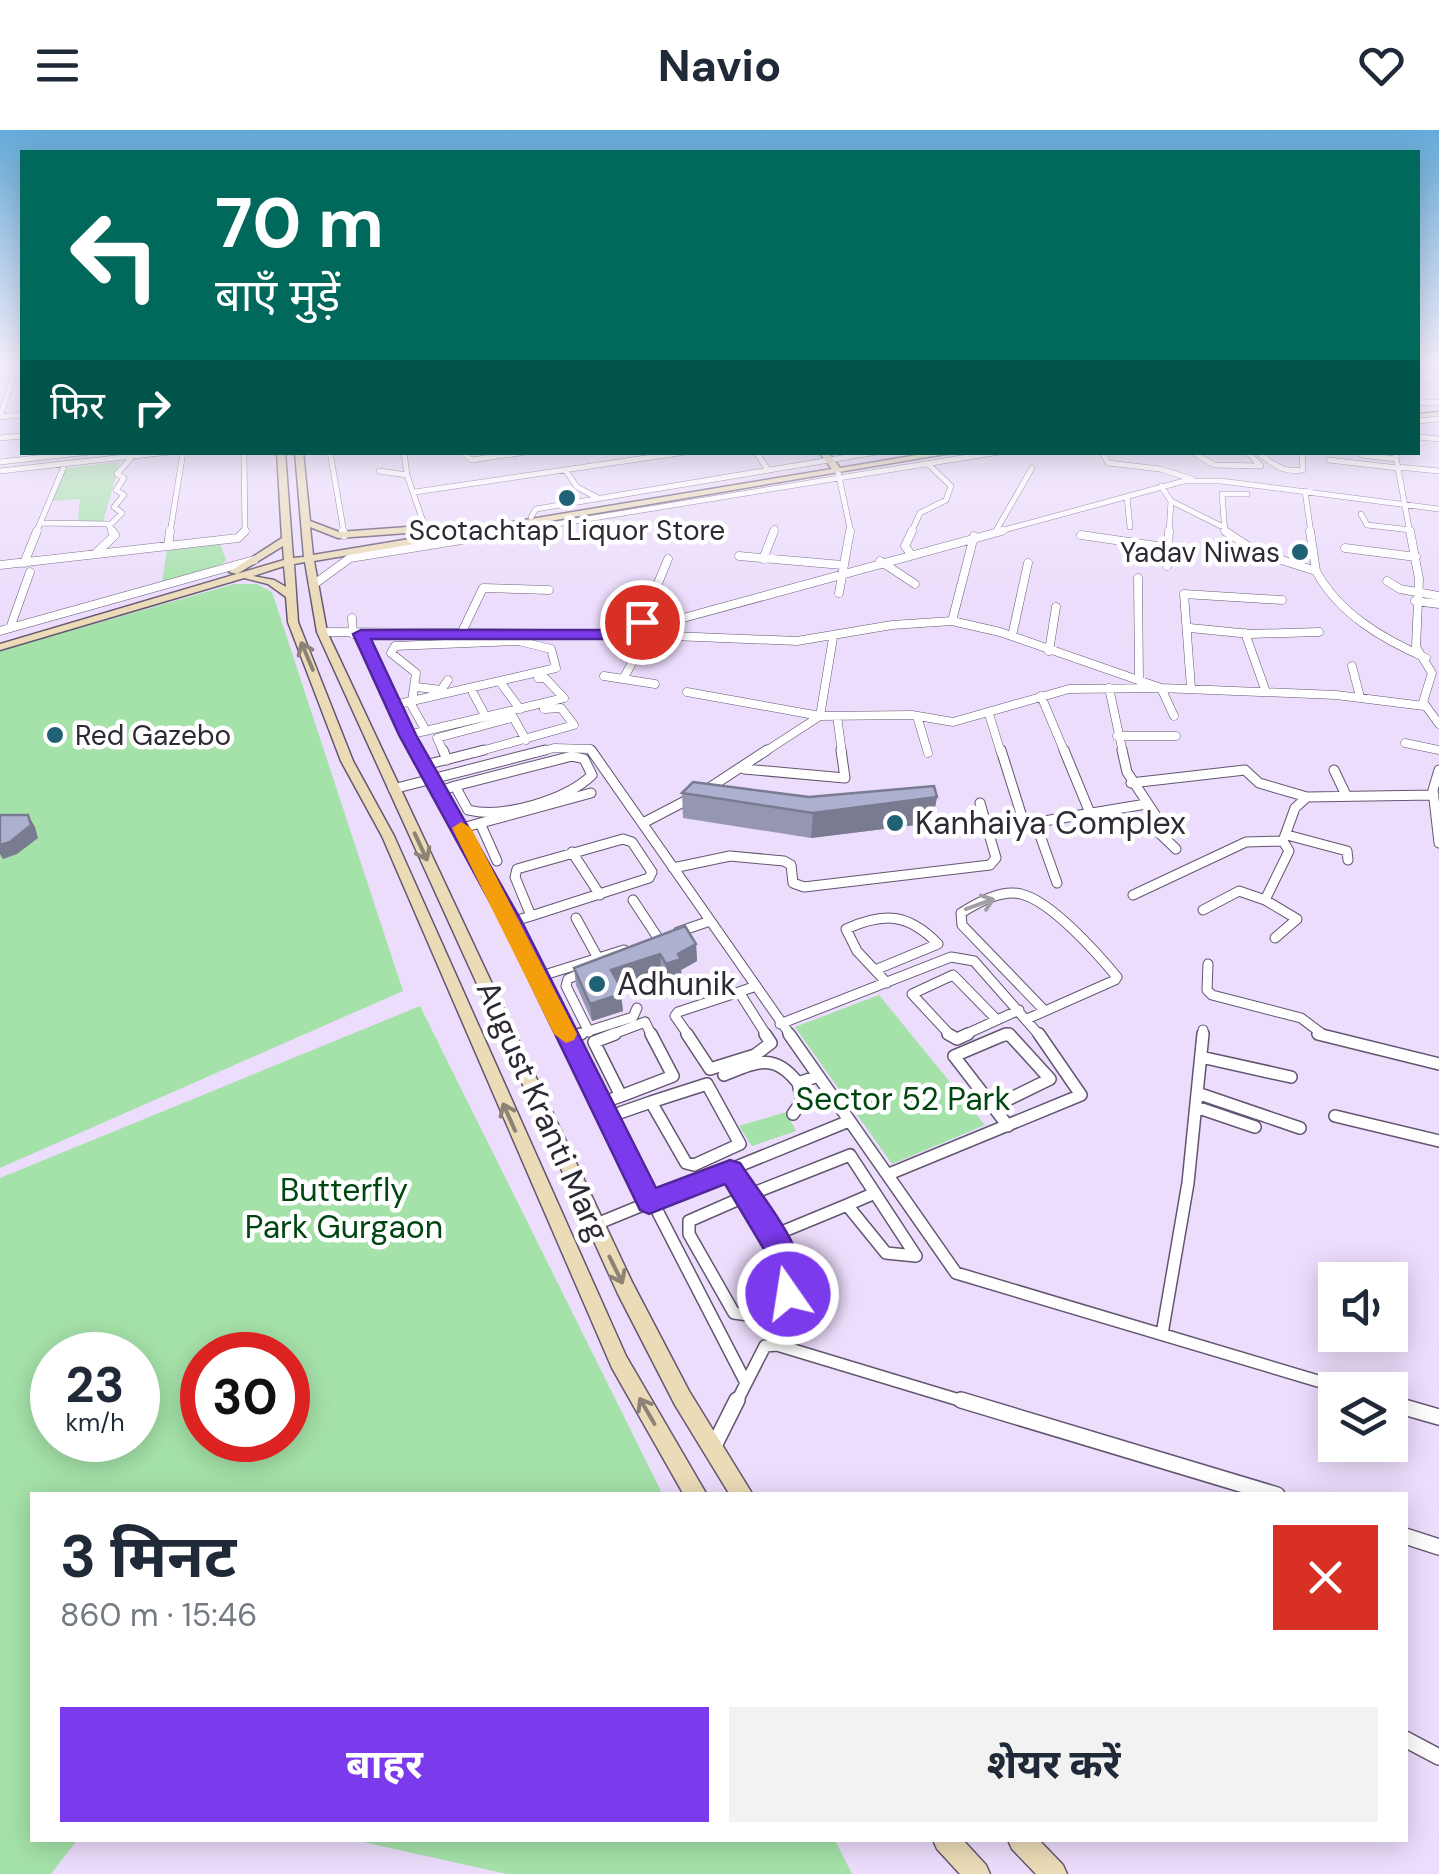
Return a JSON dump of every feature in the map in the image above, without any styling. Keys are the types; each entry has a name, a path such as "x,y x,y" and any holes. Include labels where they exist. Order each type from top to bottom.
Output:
{"main road":[{"name":"August Kranti Marg","path":"281,455 290,596 296,631 342,747 388,836 619,1362 694,1492"},
{"name":"August Kranti Marg","path":"299,455 308,556 322,632 594,1225 673,1382 740,1492"},
{"path":"0,645 289,560 424,533 902,455"},
{"path":"308,556 833,466 927,455"},
{"path":"307,524 344,535 395,530 424,533"},
{"path":"230,578 288,540"},
{"path":"230,578 271,582 290,596"},
{"path":"342,747 364,728"},
{"path":"342,747 377,754"},
{"path":"446,971 476,962"},
{"path":"948,1842 977,1874"},
{"path":"1023,1842 1054,1874"}],"street":[{"path":"0,462 64,455"},
{"path":"91,455 91,461"},
{"path":"0,470 142,455"},
{"path":"168,546 183,455"},
{"path":"0,565 245,533 244,455"},
{"path":"331,455 344,535"},
{"path":"404,455 406,475 416,492 424,533"},
{"path":"466,455 471,460 505,455"},
{"path":"416,492 668,455"},
{"path":"758,455 768,470"},
{"path":"313,585 350,558 833,466 868,455"},
{"path":"530,517 536,509 768,470 929,465 984,455"},
{"path":"1104,455 1108,463 1160,469 1192,480 1439,509"},
{"path":"1198,455 1214,464 1261,466 1249,455"},
{"path":"1262,455 1286,472 1303,470 1302,455"},
{"path":"41,523 110,524 122,513 114,506 124,497 116,490 124,478 117,474 133,456"},
{"path":"1362,456 1439,471"},
{"path":"582,459 589,468"},
{"path":"1329,460 1397,461"},
{"path":"1397,461 1402,504 1416,557 1416,646 1437,671 1436,685 1423,700 1439,724"},
{"path":"24,562 46,501 65,464"},
{"path":"910,553 905,546 920,512 946,500 951,486 929,465"},
{"path":"833,466 850,534 839,592"},
{"path":"996,530 1032,468"},
{"path":"379,471 406,475"},
{"path":"566,471 577,486 598,498"},
{"path":"645,632 842,568 1192,480"},
{"path":"1161,486 1171,501 1221,526 1229,538 1285,560 1295,570 1316,571"},
{"path":"1305,491 1316,571 1324,586 1377,636 1426,658"},
{"path":"1221,526 1222,494 1247,494"},
{"path":"1126,497 1130,528"},
{"path":"1168,566 1171,501"},
{"path":"1361,514 1367,525 1411,530"},
{"path":"95,554 115,535 110,524"},
{"path":"764,560 775,528"},
{"path":"1081,534 1170,548"},
{"path":"952,622 974,536"},
{"path":"1345,548 1416,557"},
{"path":"739,556 842,568"},
{"path":"623,679 645,632 642,622 668,559"},
{"path":"0,631 11,624 255,560"},
{"path":"880,560 914,584"},
{"path":"1012,636 1028,562"},
{"path":"11,624 30,572"},
{"path":"1138,578 1139,680"},
{"path":"1387,580 1392,587 1439,604"},
{"path":"460,634 483,588 549,590"},
{"path":"1191,688 1190,628 1184,594 1282,600"},
{"path":"1416,597 1439,596"},
{"path":"1049,651 1056,608"},
{"path":"352,618 408,735 511,922 605,1118 746,1383"},
{"path":"0,622 11,624"},
{"path":"322,632 645,632 797,641 892,626 952,622 1012,636 1161,688 1174,716"},
{"path":"1190,628 1245,633 1319,632"},
{"path":"1245,633 1250,656 1266,692"},
{"path":"643,823 743,769 820,716 833,638"},
{"path":"412,704 556,668 551,648 537,642 394,646 391,652 396,660 416,672 412,704 426,731"},
{"path":"1352,666 1360,698"},
{"path":"604,676 655,684"},
{"path":"395,707 545,678 564,696 437,738 447,760"},
{"path":"417,687 441,690 448,680"},
{"path":"504,686 520,709"},
{"path":"1109,688 1131,782 1158,819 1156,829 1176,849"},
{"path":"687,692 820,716 917,716 953,722 1069,689 1191,688 1360,698 1424,706"},
{"path":"472,693 499,747"},
{"path":"1041,696 1090,813"},
{"path":"408,735 561,708 574,725 425,765"},
{"path":"989,714 1028,823 1038,828 1057,883"},
{"path":"837,716 846,790"},
{"path":"917,716 923,748 928,753"},
{"path":"513,718 526,740"},
{"path":"1118,736 1176,736"},
{"path":"1405,744 1439,750"},
{"path":"436,786 554,748 584,746 596,754 956,1272 1318,1381"},
{"path":"393,789 455,786 572,756 584,759 592,775 575,788 486,815 468,810 455,786"},
{"path":"743,769 845,778"},
{"path":"1131,782 1244,770 1259,783 1306,797 1434,794"},
{"path":"1334,770 1346,795"},
{"path":"1439,770 1434,794 1439,844"},
{"path":"462,828 591,793"},
{"path":"694,796 712,800"},
{"path":"1265,900 1289,851 1285,838 1295,808 1306,797"},
{"path":"672,868 730,856 784,860 791,865 793,883 804,886 984,866 996,858 980,803"},
{"path":"988,826 1146,804"},
{"path":"480,823 497,861"},
{"path":"1133,895 1246,842 1285,838 1347,852 1348,860"},
{"path":"511,922 531,917 600,896 648,878 652,872 629,840 572,852 514,872 531,917"},
{"path":"572,852 600,896"},
{"path":"1203,910 1239,891 1265,900 1296,915 1275,938"},
{"path":"997,1020 953,975 914,990 916,1000 952,1038 1020,1011 1045,1011 1116,977 1037,902 1020,894 960,912 962,926 1045,1011"},
{"path":"633,900 656,944"},
{"path":"876,970 935,949 938,944 918,920 894,915 846,929 876,970 887,983"},
{"path":"576,918 598,958"},
{"path":"656,944 710,921"},
{"path":"538,976 670,943"},
{"path":"589,1032 568,996 568,979 638,954"},
{"path":"780,1024 951,957 964,957 974,962 1020,1011 1077,1082 1080,1095 888,1174"},
{"path":"1208,964 1207,990 1212,994 1312,1022 1320,1035 1439,1064"},
{"path":"738,991 771,1044 755,1056 710,1069 675,1016 738,991 756,986"},
{"path":"1020,1011 1030,995"},
{"path":"568,1038 633,1017 637,1008"},
{"path":"598,1104 621,1096 673,1076 645,1022 595,1038 621,1096"},
{"path":"1162,1334 1182,1234 1199,1101 1203,1030"},
{"path":"993,1107 1050,1079 1008,1033 954,1056 993,1107 1008,1126"},
{"path":"1202,1057 1291,1077"},
{"path":"724,1075 777,1058 798,1083 802,1101 793,1114"},
{"path":"798,1083 818,1076"},
{"path":"605,1118 651,1102 707,1084 740,1144 694,1165 686,1163 651,1102"},
{"path":"1199,1101 1255,1127"},
{"path":"1199,1101 1300,1128"},
{"path":"1335,1116 1439,1141"},
{"path":"594,1225 849,1121"},
{"path":"730,1171 746,1198 770,1237 788,1264 788,1294 745,1318 734,1313 686,1227 689,1221 746,1198 846,1154 916,1256 886,1253 847,1205"},
{"path":"770,1237 876,1193"},
{"path":"712,1448 765,1346 777,1345 1267,1492"},
{"path":"1408,1409 1439,1418"},
{"path":"1408,1537 1439,1547"},
{"path":"1408,1740 1439,1757"}],"green space":[{"path":"120,462 103,522 78,522 80,499 52,501 66,468"},
{"path":"220,544 226,560 222,564 162,582 167,551"},
{"path":"234,584 257,584 272,592 403,991 0,1168 0,651"},
{"name":"Sector 52 Park","path":"879,995 985,1125 892,1164 795,1027"},
{"name":"Butterfly Park Gurgaon","path":"420,1006 662,1492 30,1492 30,1842 75,1842 51,1874 0,1874 0,1178"},
{"path":"786,1112 796,1131 752,1146 739,1126"},
{"path":"363,1842 836,1842 852,1874 507,1874"}],"building":[{"path":"693,782 809,797 934,786 937,797 813,813 682,793"},
{"path":"0,815 28,815 31,825 0,845"},
{"path":"685,926 696,944 678,954 681,959 666,964 660,954 611,970 621,994 590,1004 574,968"}],"slow traffic":[{"path":"461,828 566,1034"}],"place":[{"name":"Scotachtap Liquor Store","path":"567,498"},
{"name":"Yadav Niwas","path":"1300,552"},
{"name":"Red Gazebo","path":"55,735"},
{"name":"Kanhaiya Complex","path":"895,823"},
{"name":"Adhunik","path":"597,984"}],"route":[{"path":"642,622 644,628 623,634 361,634 364,648 408,735 511,922 649,1202 730,1171 788,1264 788,1294"}]}
